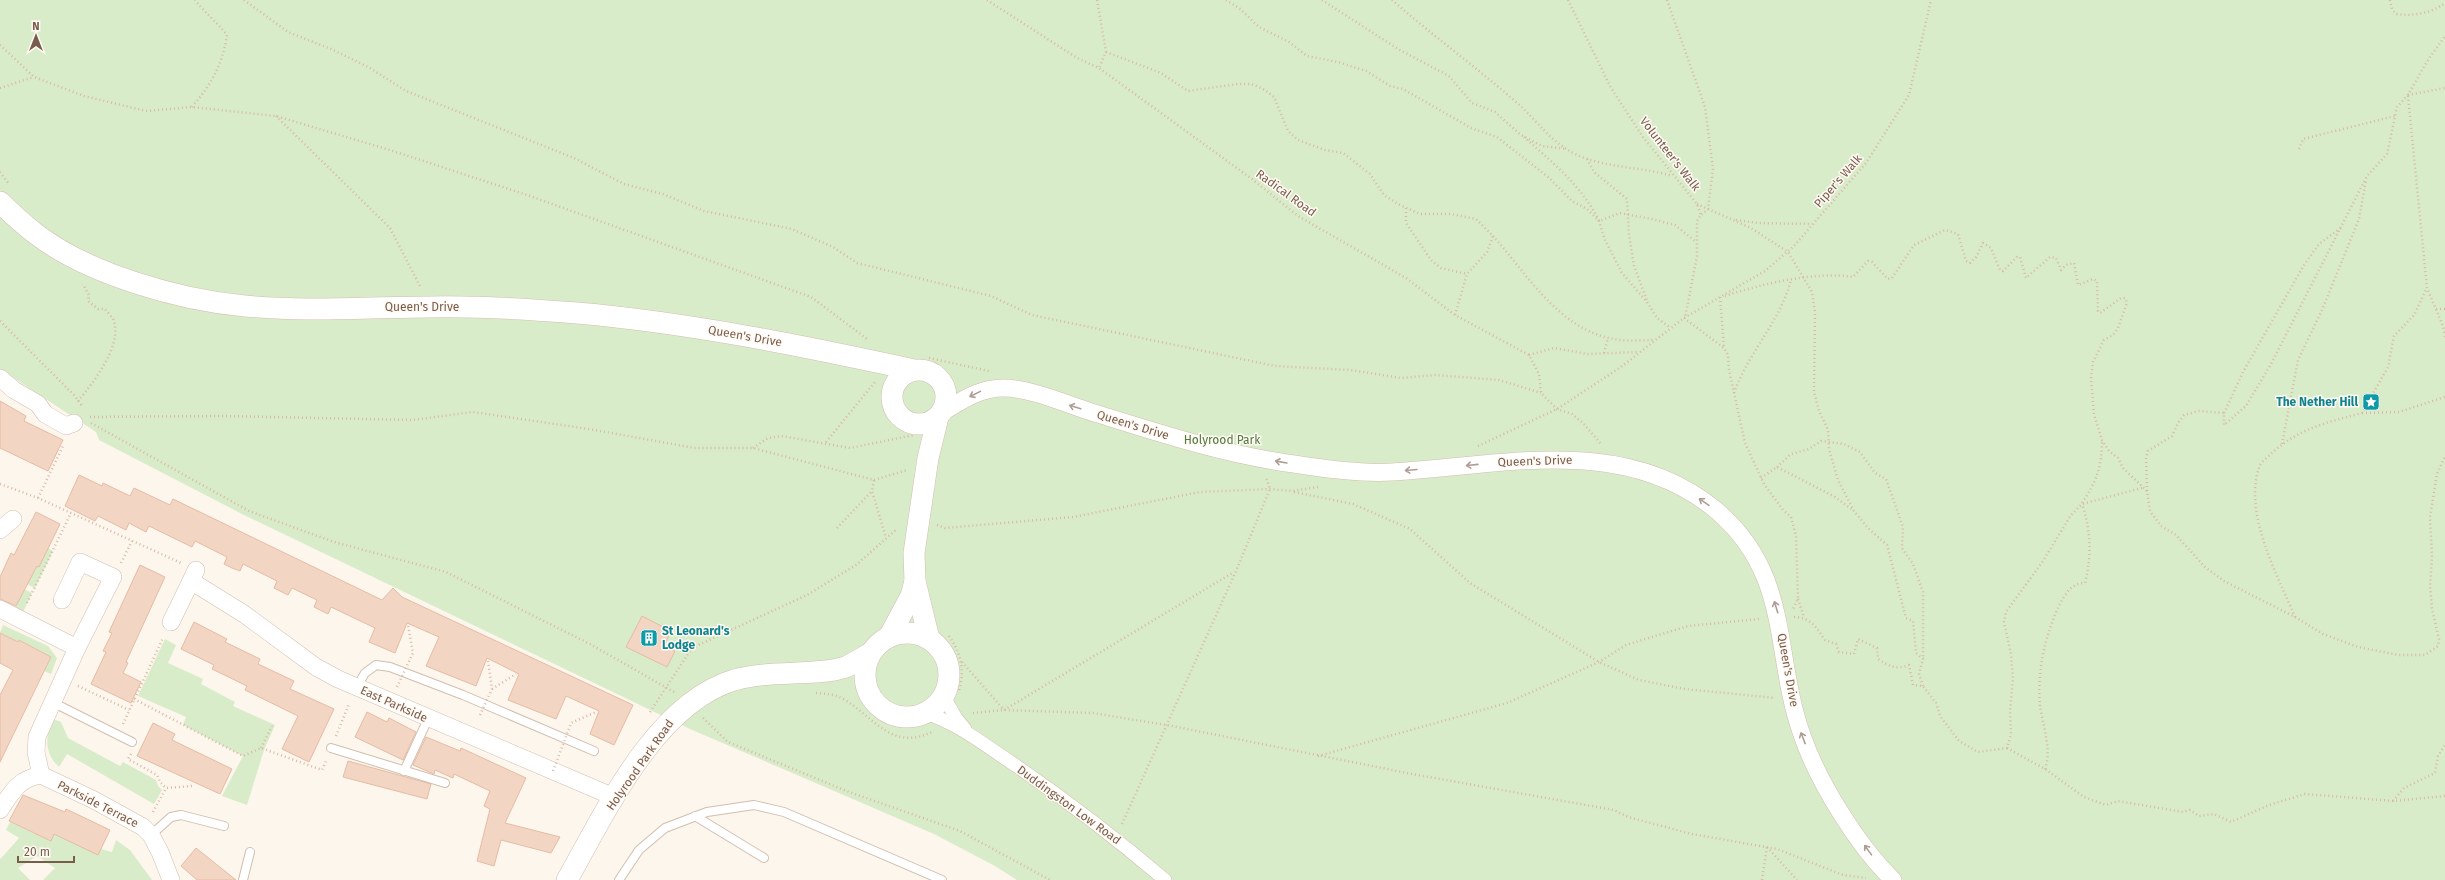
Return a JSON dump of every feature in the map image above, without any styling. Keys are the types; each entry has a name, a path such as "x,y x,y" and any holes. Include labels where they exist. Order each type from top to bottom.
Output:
{"street":[{"name":"Queen's Drive","path":"0,202 37,235 83,262 140,283 194,298 231,304 320,309 504,307 638,320 820,349 868,350 914,370 930,372 942,382 946,397 928,461 914,553 915,581 929,639"},
{"name":"Queen's Drive","path":"868,350 883,373 892,391 892,402 896,412 903,420 917,429 928,461"},
{"path":"892,391 900,377 914,370"},
{"path":"0,378 38,404 45,414 71,430"},
{"name":"Queen's Drive","path":"917,429 982,391 1012,389 1169,437 1260,458 1338,469 1388,472 1546,459 1608,463 1662,477 1691,492 1718,511 1739,534 1757,559 1769,584 1779,618 1782,645 1802,735 1826,786 1880,868 1893,880"},
{"path":"0,810 16,786 29,777 41,775 36,752 37,738 77,648 113,577 80,562 62,600"},
{"path":"171,622 193,576"},
{"name":"East Parkside","path":"193,576 316,667 356,688 614,797"},
{"name":"Queen's Drive","path":"812,673 846,667 871,653 889,637 911,596 915,581"},
{"path":"0,609 77,648"},
{"path":"812,673 852,684 882,709 893,715 910,717 926,713 944,697 949,681 948,665 942,650 929,639 914,633 889,637"},
{"path":"871,653 866,668 865,677 873,700"},
{"name":"Holyrood Park Road","path":"567,880 614,797 660,733 675,715 714,689 741,678 768,674 812,673"},
{"path":"944,697 956,718 970,735"},
{"path":"926,713 970,735"},
{"name":"Duddingston Low Road","path":"970,735 1116,838 1165,880"},
{"name":"Parkside Terrace","path":"41,775 94,800 147,831 171,880"}],"lane":[{"path":"356,688 365,673 376,665 390,667 463,695 594,751"},
{"path":"52,702 132,742"},
{"path":"404,771 428,719"},
{"path":"331,748 445,783"},
{"path":"619,880 639,850 665,828 695,816 734,806 754,805 768,807 784,812 942,880"},
{"path":"147,831 171,817 181,815 224,826"},
{"path":"695,816 764,858"},
{"path":"243,880 250,852"}],"path":[{"path":"192,107 211,84 223,57 227,35 218,23 207,14 195,0"},
{"path":"244,0 288,32 357,62 406,92 574,158 624,184 663,194 704,211 792,229 833,247 857,263 991,296 1032,315 1275,366 1351,370 1401,378 1435,374 1499,380 1540,393 1557,409 1572,414 1583,423 1605,448 1608,463"},
{"name":"Radical Road","path":"987,0 1077,58 1099,68 1252,178 1298,216 1406,278 1455,315 1529,356 1540,374 1540,393"},
{"path":"1097,0 1106,52 1099,68"},
{"path":"1226,0 1239,8 1259,27 1289,42 1307,56 1338,62 1366,71 1390,86 1403,89 1471,128 1497,137 1548,177 1572,201 1587,208 1599,221"},
{"path":"1322,0 1398,49 1449,76 1472,103 1495,112 1551,161 1590,203 1599,221 1605,240 1622,273 1647,302 1657,318 1671,328"},
{"path":"1392,0 1517,103 1546,135 1568,149 1603,164 1657,171 1673,176"},
{"name":"Volunteer's Walk","path":"1568,0 1611,88 1643,137 1673,176 1687,188 1697,204 1701,215"},
{"path":"1475,447 1557,409 1640,352 1684,318 1697,256 1697,221 1708,208 1713,169 1705,107 1667,0"},
{"name":"Piper's Walk","path":"1684,318 1765,271 1788,252 1866,163 1909,95 1931,0"},
{"path":"2390,0 2392,9 2396,14 2407,16 2420,15 2445,3"},
{"path":"2342,227 2318,244 2304,265 2243,372 2224,413 2224,425 2246,406 2271,364 2342,227 2367,176 2387,154 2397,107 2408,95 2426,63 2445,36"},
{"path":"0,46 34,77 84,96 146,111 192,107 276,116 390,150 530,196 811,297 868,350"},
{"path":"1106,52 1161,73 1188,90 1238,84 1252,84 1265,90 1274,97 1288,131 1298,140 1325,150 1343,153 1370,174 1384,195 1406,208 1420,214 1451,214 1476,219 1493,236 1560,312 1585,329 1608,338 1625,340 1656,340"},
{"path":"0,88 34,77"},
{"path":"2408,95 2445,88"},
{"path":"2408,95 2427,288 2443,326 2445,337"},
{"path":"276,116 390,228 431,307"},
{"path":"2298,149 2303,139 2395,116"},
{"path":"1521,134 1542,146 1568,149"},
{"path":"1586,158 1594,172 1627,199 1629,235 1634,266 1647,302"},
{"path":"2282,444 2298,360 2322,310 2359,219 2367,176"},
{"path":"1697,204 1751,228 1788,252 1812,292 1816,312 1814,392 1819,411 1828,430 1829,444 1838,480 1854,511 1868,528 1888,545 1899,585 1902,606 1906,618 1913,621 1916,653 1923,660"},
{"path":"1406,208 1406,224 1431,260 1441,268 1467,274"},
{"path":"1599,221 1620,214 1629,215 1675,225 1697,242"},
{"path":"1731,219 1758,224 1812,224"},
{"path":"1724,348 1720,297 1761,285 1804,278 1820,276 1853,278 1868,261 1872,262 1884,277 1892,278 1914,245 1945,230 1952,230 1958,234 1966,261 1970,263 1976,257 1983,242 1991,248 2000,270 2003,271 2017,257 2020,258 2026,278 2050,258 2056,258 2061,270 2066,265 2074,263 2078,285 2093,279 2098,281 2098,311 2100,313 2121,298 2125,298 2127,303 2118,328 2113,335 2104,340 2093,362 2091,378 2094,415 2102,440 2109,451 2118,458 2123,468 2146,491"},
{"path":"1455,315 1467,274 1487,252 1493,236"},
{"path":"70,255 72,267 89,295 88,301 98,309 105,309 113,320 114,334 112,349 106,361 78,401"},
{"path":"1734,394 1742,372 1786,299 1791,280"},
{"path":"2362,413 2388,367 2394,336 2414,315 2427,288"},
{"path":"2436,309 2445,309"},
{"path":"1684,318 1724,348 1728,355 1734,394 1745,443 1761,478 1783,510 1791,518 1796,536 1798,599 1804,617 1817,627 1825,640 1836,644 1839,652 1854,654 1858,639 1877,648 1878,659 1892,668 1902,668 1909,665 1913,685 1922,686"},
{"path":"0,321 78,401 91,417"},
{"path":"1604,353 1608,338"},
{"path":"1529,356 1554,348 1588,354 1640,352"},
{"path":"826,442 883,373"},
{"path":"2295,617 2267,551 2254,498 2261,464 2282,444 2315,425 2362,413 2399,412 2445,396"},
{"path":"2224,413 2199,411 2184,415 2178,423 2172,436 2148,451 2146,457 2146,491 2150,511 2161,526 2176,535 2205,567 2224,580 2295,617 2323,634 2358,647 2399,655 2425,655 2438,646 2439,639 2432,609 2430,586 2432,557 2430,516 2437,474 2445,456"},
{"path":"928,461 874,480 753,448 695,448 589,429 473,412 413,420 224,416 91,417 84,419 249,511 334,542 446,572 590,644 667,687 728,742 849,792 960,831 1050,880"},
{"path":"753,448 768,438 781,436 826,442 850,448 900,436 917,429"},
{"path":"38,498 71,430"},
{"path":"2007,748 2011,734 2010,711 2012,654 2004,622 2006,612 2043,560 2071,515 2082,504 2094,486 2100,471 2102,440"},
{"path":"1761,478 1778,467 1791,454 1809,449 1821,441 1829,444 1844,444 1860,452 1875,473 1886,479 1903,527 1902,548 1913,564 1923,592 1923,660 1919,674 1922,686 1936,702 1940,716 1959,741 1978,752 2007,748 2045,769 2084,797 2106,805 2118,800 2183,812 2190,810 2199,816 2214,814 2232,822 2269,805 2305,794 2393,802 2445,796"},
{"path":"1116,838 1165,725 1236,572 1270,489 1260,458"},
{"path":"1778,467 1830,494 1854,511"},
{"path":"874,480 872,491 886,538"},
{"path":"0,484 38,498 132,541 193,576"},
{"path":"1292,491 1322,486"},
{"path":"2082,504 2142,488"},
{"path":"646,718 692,648 807,594 856,565 905,523 918,521 945,528 998,524 1073,517 1200,492 1270,489 1292,491 1353,504 1410,529 1470,583 1599,662 1640,680 1685,689 1793,700"},
{"path":"837,528 872,491"},
{"path":"2045,769 2049,759 2040,708 2041,660 2054,619 2062,600 2071,587 2085,583 2090,564 2088,522 2082,504"},
{"path":"19,619 71,513"},
{"path":"113,577 132,541"},
{"path":"1004,710 1236,572"},
{"path":"1779,618 1788,614 1795,608 1798,599"},
{"path":"1318,756 1507,703 1599,662 1626,645 1688,626 1804,617"},
{"path":"118,735 171,622"},
{"path":"397,687 413,653 408,625"},
{"path":"480,715 492,689 488,661"},
{"path":"962,661 1004,710"},
{"path":"492,689 516,674"},
{"path":"63,679 129,710"},
{"path":"261,748 322,770 356,688"},
{"path":"134,699 243,756 261,748 272,726"},
{"path":"969,713 1004,710 1093,713 1165,725 1318,756 1614,810 1628,817 1692,834 1767,847 1788,853 1843,875 1868,878"},
{"path":"553,772 571,723 596,712"},
{"path":"132,742 135,743 128,759 157,775 160,782 166,788 192,786"},
{"path":"2393,802 2404,788 2435,773 2438,756 2445,745"},
{"path":"147,831 166,788"},
{"path":"1762,880 1767,847"},
{"path":"1767,847 1797,880"}],"green space":[{"name":"Holyrood Park","path":"0,0 2445,0 2445,880 1017,880 995,866 934,834 690,729 244,515 99,440 96,432 0,369"},
{"path":"48,548 53,551 35,588 27,584"},
{"path":"24,589 32,593 23,612 15,608"},
{"path":"3,625 48,646 57,658 51,674 44,671 51,657 20,640 18,642 0,633"},
{"path":"165,639 176,645 168,663 203,679 201,684 235,702 233,706 275,725 264,750 247,805 222,796 243,756 183,725 186,717 138,696"},
{"path":"53,719 61,722 68,738 120,766 123,762 156,780 158,786 162,790 154,804 67,754 59,767 54,762 48,750 47,744 48,732"},
{"path":"10,822 51,841 54,834 98,854 101,849 112,852 116,840 130,850 152,880 43,880 55,868 37,856 18,868 30,880 0,880 0,859 19,838 6,830"}],"building":[{"path":"0,401 26,416 24,421 63,440 48,471 0,448"},
{"path":"79,475 102,486 103,483 130,496 134,488 170,505 173,499 382,600 393,588 402,597 633,705 614,745 590,734 599,711 566,696 556,719 508,700 519,674 487,658 476,686 426,666 439,637 407,623 395,653 369,642 375,628 331,607 328,614 314,607 317,600 292,588 288,595 274,588 277,581 243,564 240,571 232,568 224,564 227,557 195,541 192,547 149,526 146,532 129,523 126,530 98,516 95,521 65,506"},
{"path":"36,512 60,524 39,567 37,566 16,606 0,599 0,577 11,553 14,555"},
{"path":"140,565 165,577 126,662 128,663 123,673 141,682 131,703 91,684 106,652 103,651 112,633 109,632"},
{"name":"St Leonard's Lodge","path":"642,616 671,631 664,646 675,651 667,667 626,647"},
{"path":"194,622 227,639 225,642 260,659 258,664 294,681 290,689 334,709 309,762 282,749 298,716 245,690 247,686 212,669 214,665 181,649"},
{"path":"0,633 18,642 19,640 51,657 0,762 0,695 13,670 0,663"},
{"path":"367,712 387,722 389,718 416,732 403,760 355,737"},
{"path":"153,723 175,734 172,740 232,769 220,794 137,756"},
{"path":"426,737 460,751 461,748 526,778 505,823 560,837 551,853 501,840 494,866 477,861 490,809 484,806 490,791 454,774 453,778 435,770 434,774 413,765"},
{"path":"348,761 431,784 427,799 343,777"},
{"path":"23,795 65,812 66,809 110,830 98,855 54,834 51,841 9,821"},
{"path":"196,848 236,880 197,880 181,866"}],"place":[{"name":"The Nether Hill","path":"2371,402"},
{"name":"St Leonard's Lodge","path":"649,638"}]}
